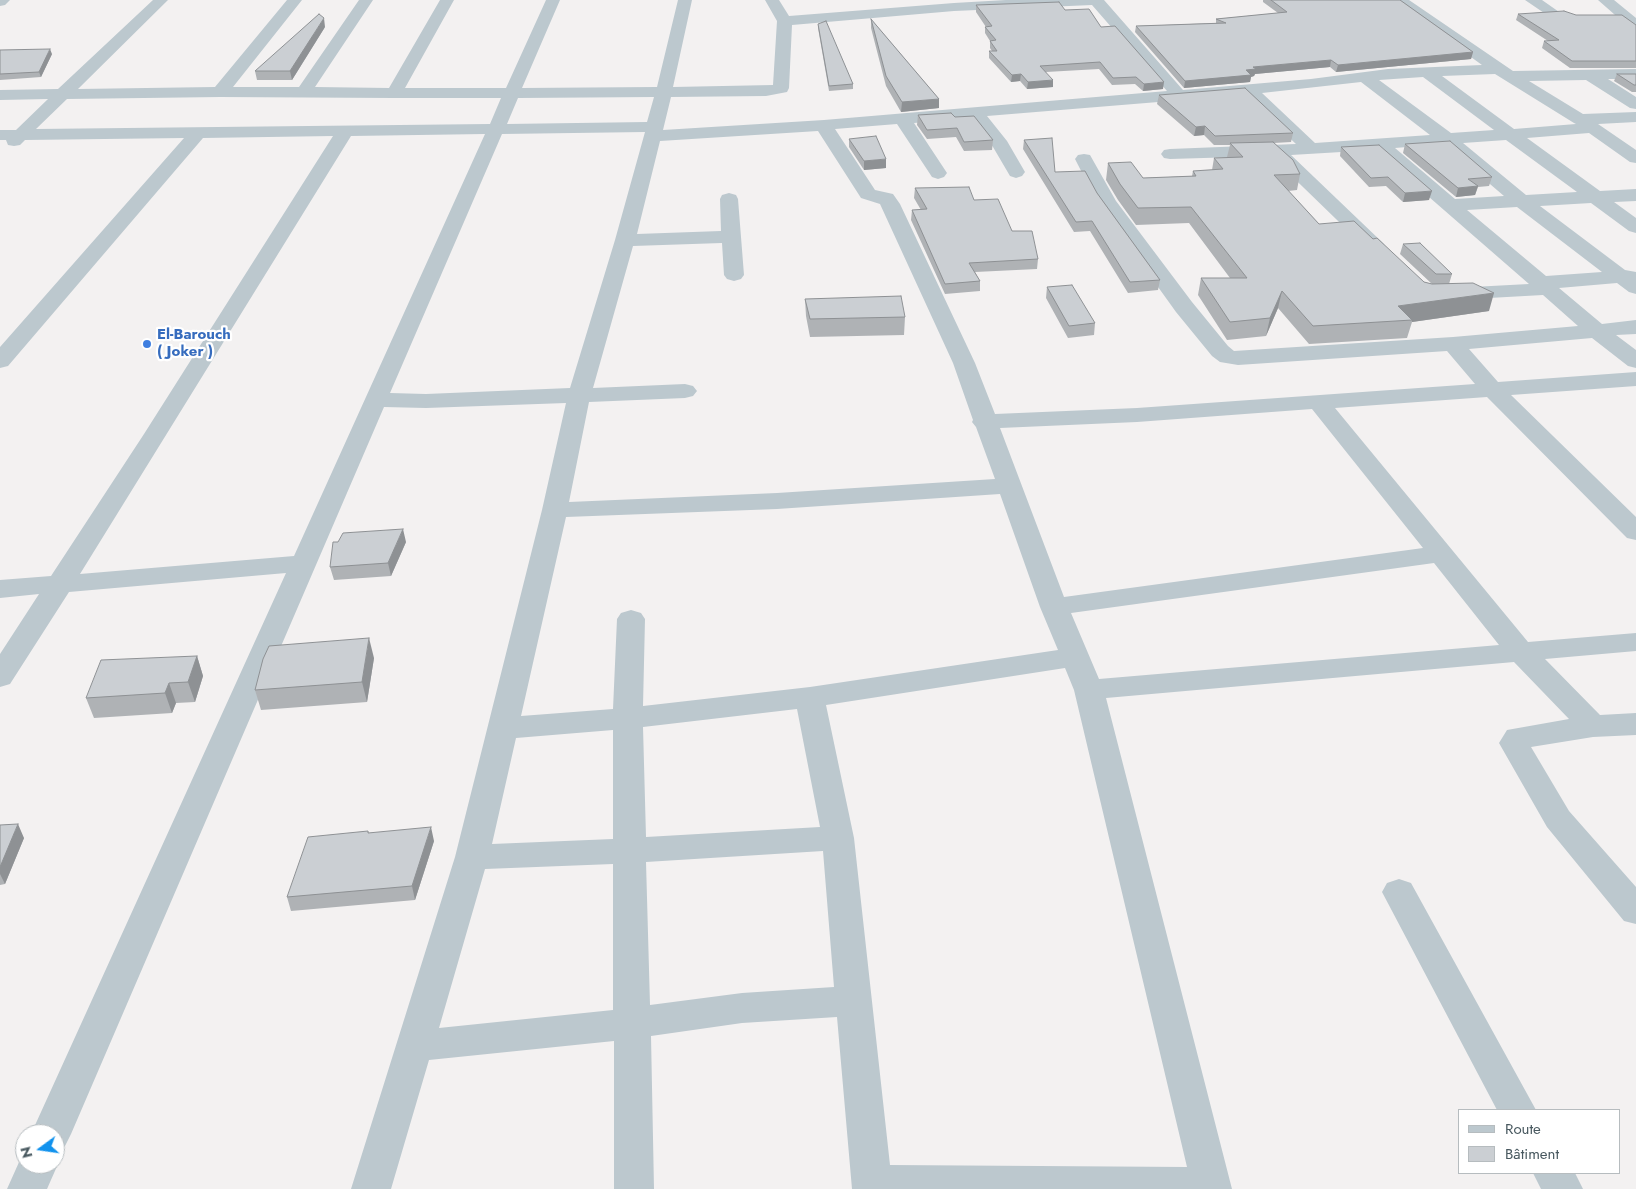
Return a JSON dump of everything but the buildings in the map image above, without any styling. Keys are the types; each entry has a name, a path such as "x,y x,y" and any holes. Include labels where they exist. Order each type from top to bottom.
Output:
{"street":[{"path":"0,154 161,0"},
{"path":"220,92 295,0"},
{"path":"304,92 366,0"},
{"path":"394,93 447,0"},
{"path":"55,1124 552,0"},
{"path":"371,1189 472,858 555,510 578,396 625,240 664,92 685,0"},
{"path":"0,95 220,92 511,93 766,91 781,88 784,21 772,0"},
{"path":"842,0 850,14"},
{"path":"784,21 952,3 1096,0 1178,94"},
{"path":"1399,0 1504,72 1636,158"},
{"path":"1532,0 1555,14"},
{"path":"1605,0 1636,26"},
{"path":"1426,72 1636,227"},
{"path":"0,135 496,129 653,132 824,125 1426,72 1636,74"},
{"path":"1590,75 1636,104"},
{"path":"1364,77 1446,138 1521,201 1631,280"},
{"path":"1247,88 1311,149"},
{"path":"972,111 1001,145 1016,172"},
{"path":"1170,154 1311,149 1508,134 1636,117"},
{"path":"902,118 938,173"},
{"path":"810,696 838,838 872,1186 1212,1188 1089,690 1054,607 964,364 890,204 886,198 868,194 824,125"},
{"path":"0,677 156,434 345,131"},
{"path":"0,362 197,134"},
{"path":"1380,144 1597,331 1636,361"},
{"path":"1276,151 1386,257"},
{"path":"1084,159 1107,202 1184,307 1220,351 1228,356 1238,358 1453,344 1636,327"},
{"path":"1450,205 1636,195"},
{"path":"729,200 734,275"},
{"path":"625,240 731,237"},
{"path":"1434,294 1631,280"},
{"path":"1453,344 1493,390 1636,532"},
{"path":"984,422 1137,415 1636,379"},
{"path":"376,400 426,402 685,391"},
{"path":"1318,402 1520,651 1593,726"},
{"path":"555,510 777,501 1008,486"},
{"path":"1054,607 1442,554"},
{"path":"0,589 304,564"},
{"path":"631,619 628,718 634,1189"},
{"path":"1089,690 1636,642"},
{"path":"503,728 628,718 810,696 1076,657"},
{"path":"1636,724 1593,726 1518,738 1514,743 1558,819 1636,911"},
{"path":"472,858 838,838"},
{"path":"1399,892 1516,1109"},
{"path":"415,1046 633,1023 742,1008 855,1001"},
{"path":"27,1189 34,1174"},
{"path":"1554,1174 1563,1189"}],"place":[{"name":"El-Barouch ( Joker )","path":"147,344"}]}
